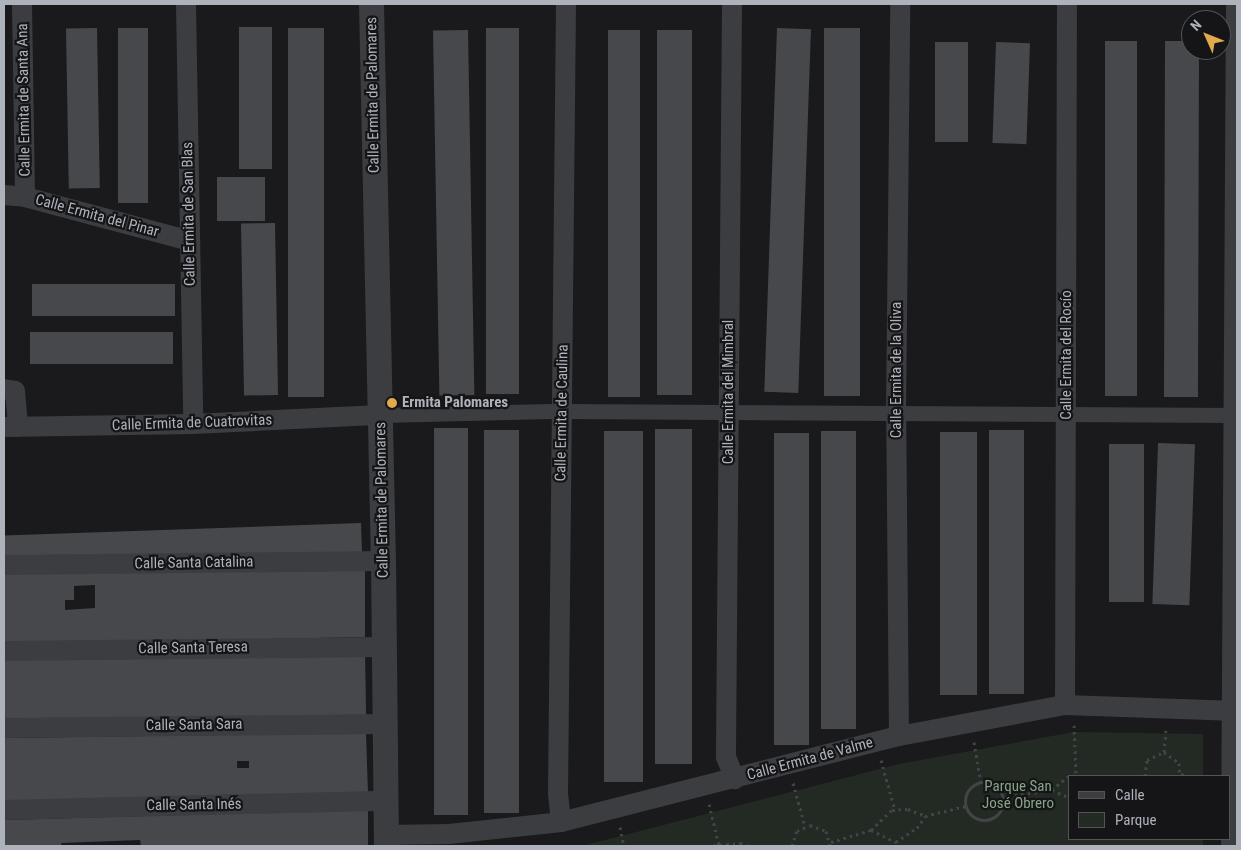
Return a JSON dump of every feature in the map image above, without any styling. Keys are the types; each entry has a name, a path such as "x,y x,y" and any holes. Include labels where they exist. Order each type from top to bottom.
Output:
{"street":[{"name":"Calle Ermita de Santa Ana","path":"22,4 25,196"},
{"name":"Calle Ermita de San Blas","path":"186,4 192,424"},
{"name":"Calle Ermita de Palomares","path":"370,4 383,561 386,841"},
{"name":"Calle Ermita de Caulina","path":"561,822 558,794 566,4"},
{"name":"Calle Ermita del Mimbral","path":"732,4 726,757 735,779"},
{"name":"Calle Ermita de la Oliva","path":"898,736 896,413 900,4"},
{"name":"Calle Ermita del Rocío","path":"1067,4 1069,706"},
{"path":"1231,846 1234,710 1236,4"},
{"name":"Calle Ermita del Pinar","path":"4,195 25,196 190,241"},
{"path":"4,389 15,391 11,427"},
{"path":"380,415 562,412 1235,415"},
{"name":"Calle Ermita de Cuatrovitas","path":"11,427 192,424 380,415"},
{"name":"Calle Santa Catalina","path":"4,565 383,561"},
{"name":"Calle Santa Teresa","path":"4,651 383,646"},
{"name":"Calle Ermita de Valme","path":"386,841 561,822 705,787 898,736 1069,706 1234,710"},
{"name":"Calle Santa Sara","path":"4,728 384,724"},
{"name":"Calle Santa Inés","path":"4,810 385,800"}],"path":[{"path":"1069,706 1076,774"},
{"path":"970,723 981,784"},
{"path":"876,742 895,810"},
{"path":"1144,775 1147,760 1164,752 1176,757 1181,775"},
{"path":"788,765 805,826"},
{"path":"1072,775 1082,775"},
{"path":"1052,790 1068,776"},
{"path":"981,784 995,786 1002,797 1002,808 990,819 976,818 966,806 969,791 981,784"},
{"path":"705,787 719,845"},
{"path":"1002,797 1052,790 1068,797"},
{"path":"792,846 797,832 805,826 821,827 831,844 871,830 884,815 895,810 908,809 925,816 966,806"},
{"path":"871,830 896,842 917,828 925,816"},
{"path":"707,846 740,843 749,846"}],"green space":[{"name":"Parque San José Obrero","path":"1074,732 1203,734 1203,775 1068,775 1068,840 1203,840 1203,846 582,846 899,764"}],"building":[{"path":"239,27 272,27 272,169 239,169"},
{"path":"97,28 100,188 69,189 66,29"},
{"path":"118,28 148,28 148,203 118,203"},
{"path":"288,28 324,28 324,397 288,397"},
{"path":"486,28 519,28 519,394 486,394"},
{"path":"777,28 811,29 798,393 764,392"},
{"path":"824,28 860,28 860,396 824,396"},
{"path":"468,30 474,395 439,396 433,31"},
{"path":"608,30 640,30 640,397 608,397"},
{"path":"657,30 692,30 692,395 657,395"},
{"path":"1105,41 1137,41 1137,396 1105,396"},
{"path":"1165,41 1181,41 1181,60 1199,60 1198,397 1164,397"},
{"path":"935,42 968,42 968,142 935,142"},
{"path":"996,42 1030,43 1026,144 992,143"},
{"path":"217,177 265,177 265,221 217,221"},
{"path":"275,223 278,395 244,396 241,224"},
{"path":"32,284 175,284 175,316 32,316"},
{"path":"30,332 173,332 173,364 30,364"},
{"path":"434,428 468,428 468,815 434,815"},
{"path":"655,429 692,429 692,764 655,764"},
{"path":"484,430 519,430 519,813 484,813"},
{"path":"989,430 1024,430 1024,694 989,694"},
{"path":"604,431 643,431 643,782 604,782"},
{"path":"821,431 856,431 856,729 821,729"},
{"path":"940,432 977,432 977,695 940,695"},
{"path":"774,433 809,433 809,745 774,745"},
{"path":"1158,443 1195,444 1189,605 1152,604"},
{"path":"1109,444 1144,444 1144,602 1109,602"},
{"path":"361,523 362,554 5,566 4,535"},
{"path":"365,570 365,637 4,644 4,574","holes":["95,585 95,608 65,610 65,600 74,600 74,586"]},
{"path":"365,652 366,719 5,725 4,658"},
{"path":"366,733 368,794 4,803 4,738","holes":["237,761 249,761 249,768 237,768"]},
{"path":"368,810 368,846 141,846 140,840 61,843 62,846 4,846 4,820"}],"place":[{"name":"Ermita Palomares","path":"392,403"}]}
